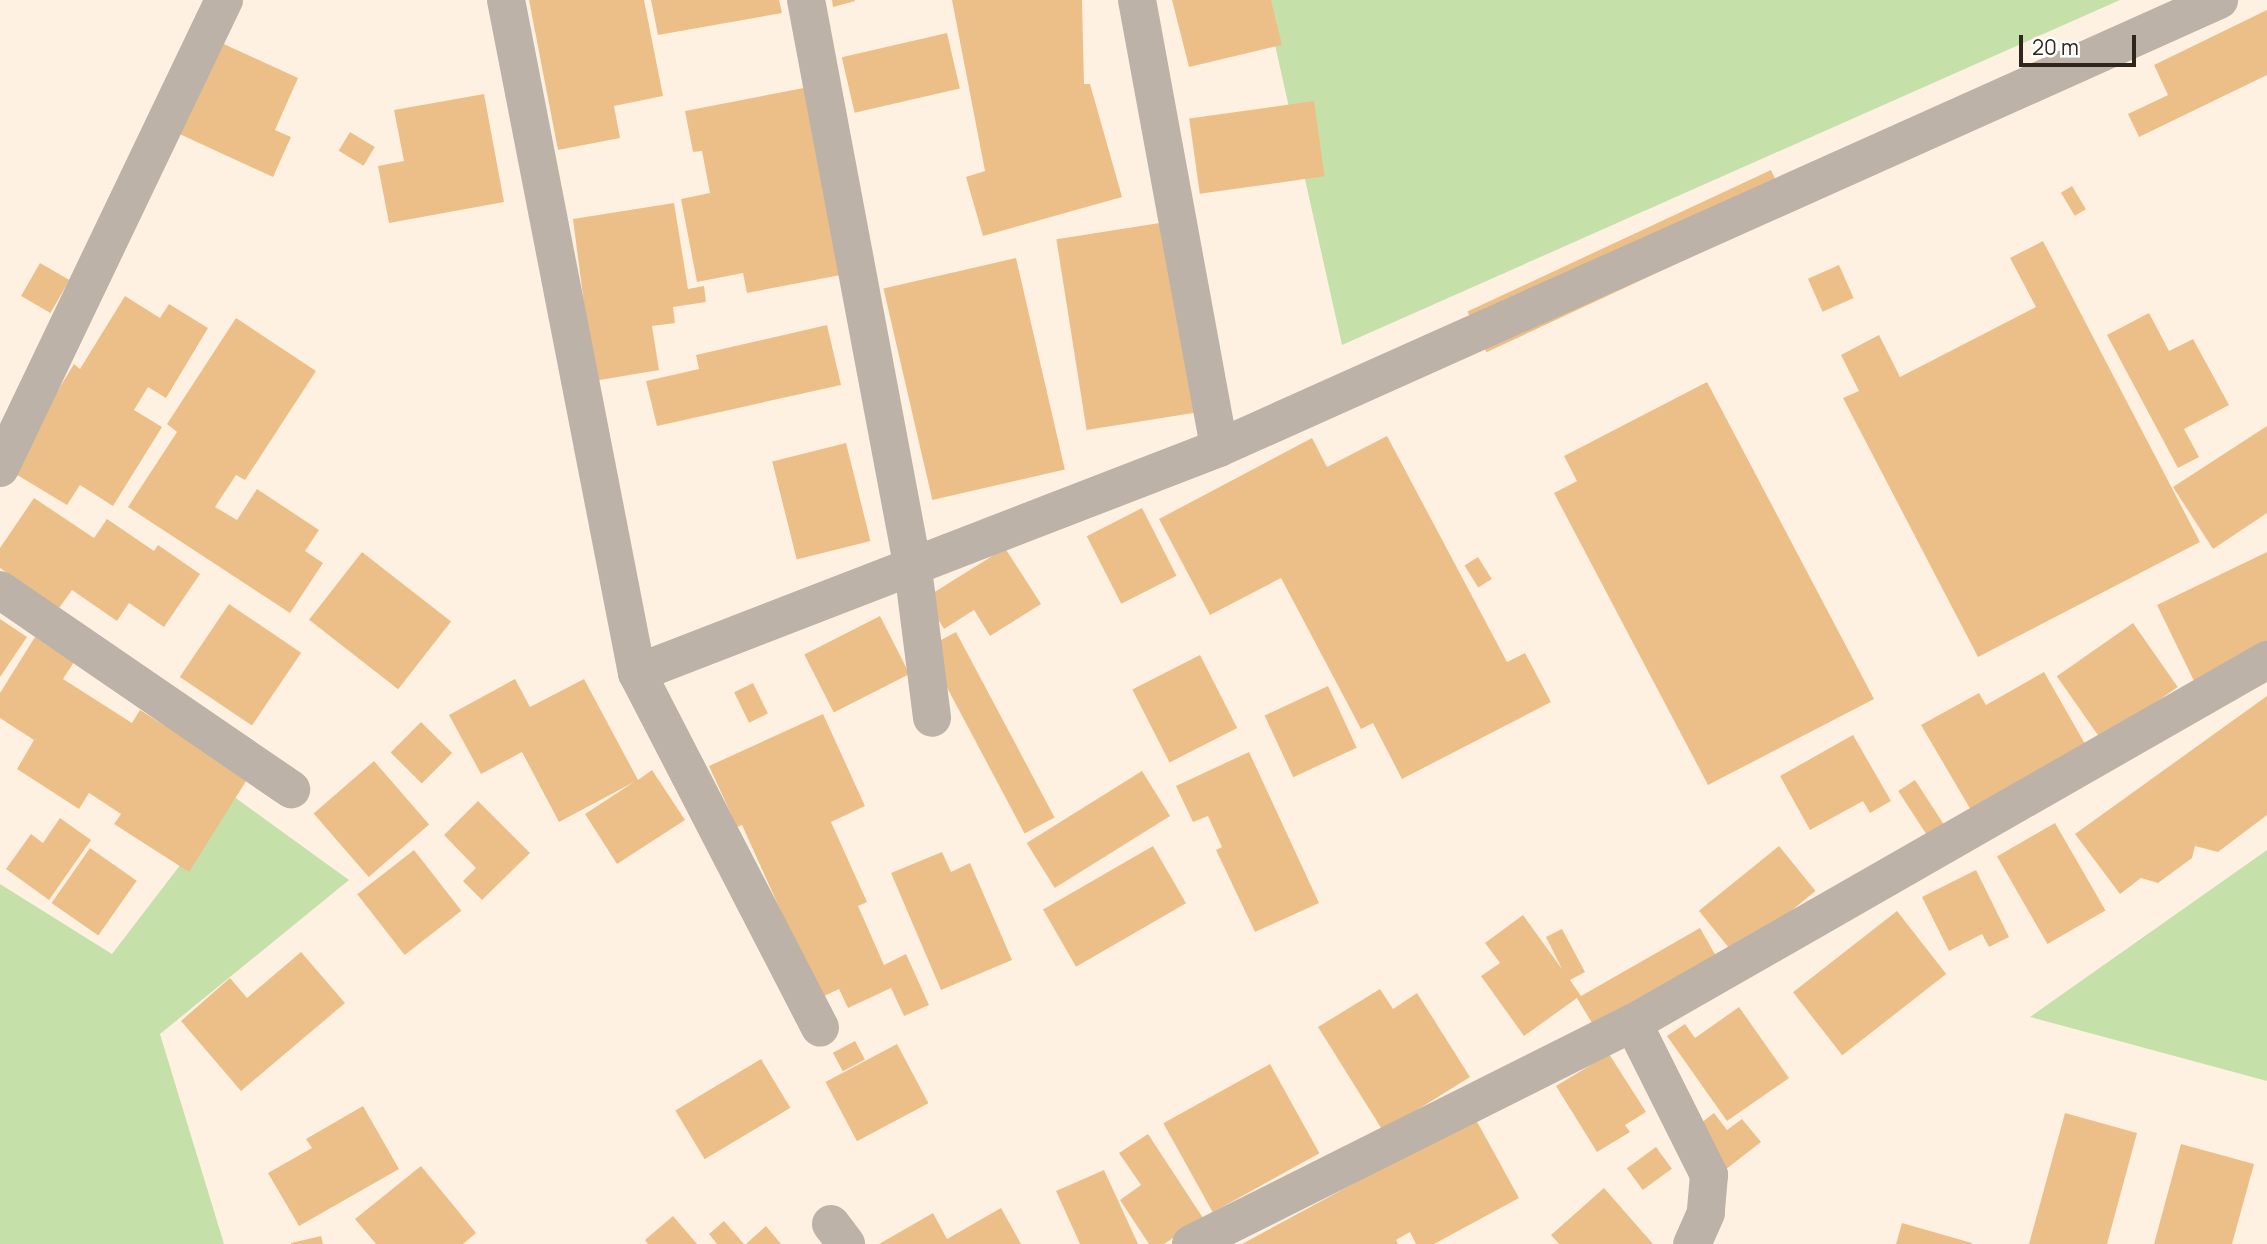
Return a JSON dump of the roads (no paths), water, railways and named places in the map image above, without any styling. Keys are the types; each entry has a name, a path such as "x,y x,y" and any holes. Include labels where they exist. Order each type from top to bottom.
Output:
{"street":[{"path":"0,468 224,0"},
{"path":"506,0 637,673 820,1028"},
{"path":"806,0 912,569 932,718"},
{"path":"1137,0 1219,448"},
{"path":"637,673 912,569 1219,448 2219,0"},
{"path":"0,590 291,789"},
{"path":"1191,1244 1633,1023 2267,660"},
{"path":"1633,1023 1709,1175 1706,1213 1692,1244"}]}
